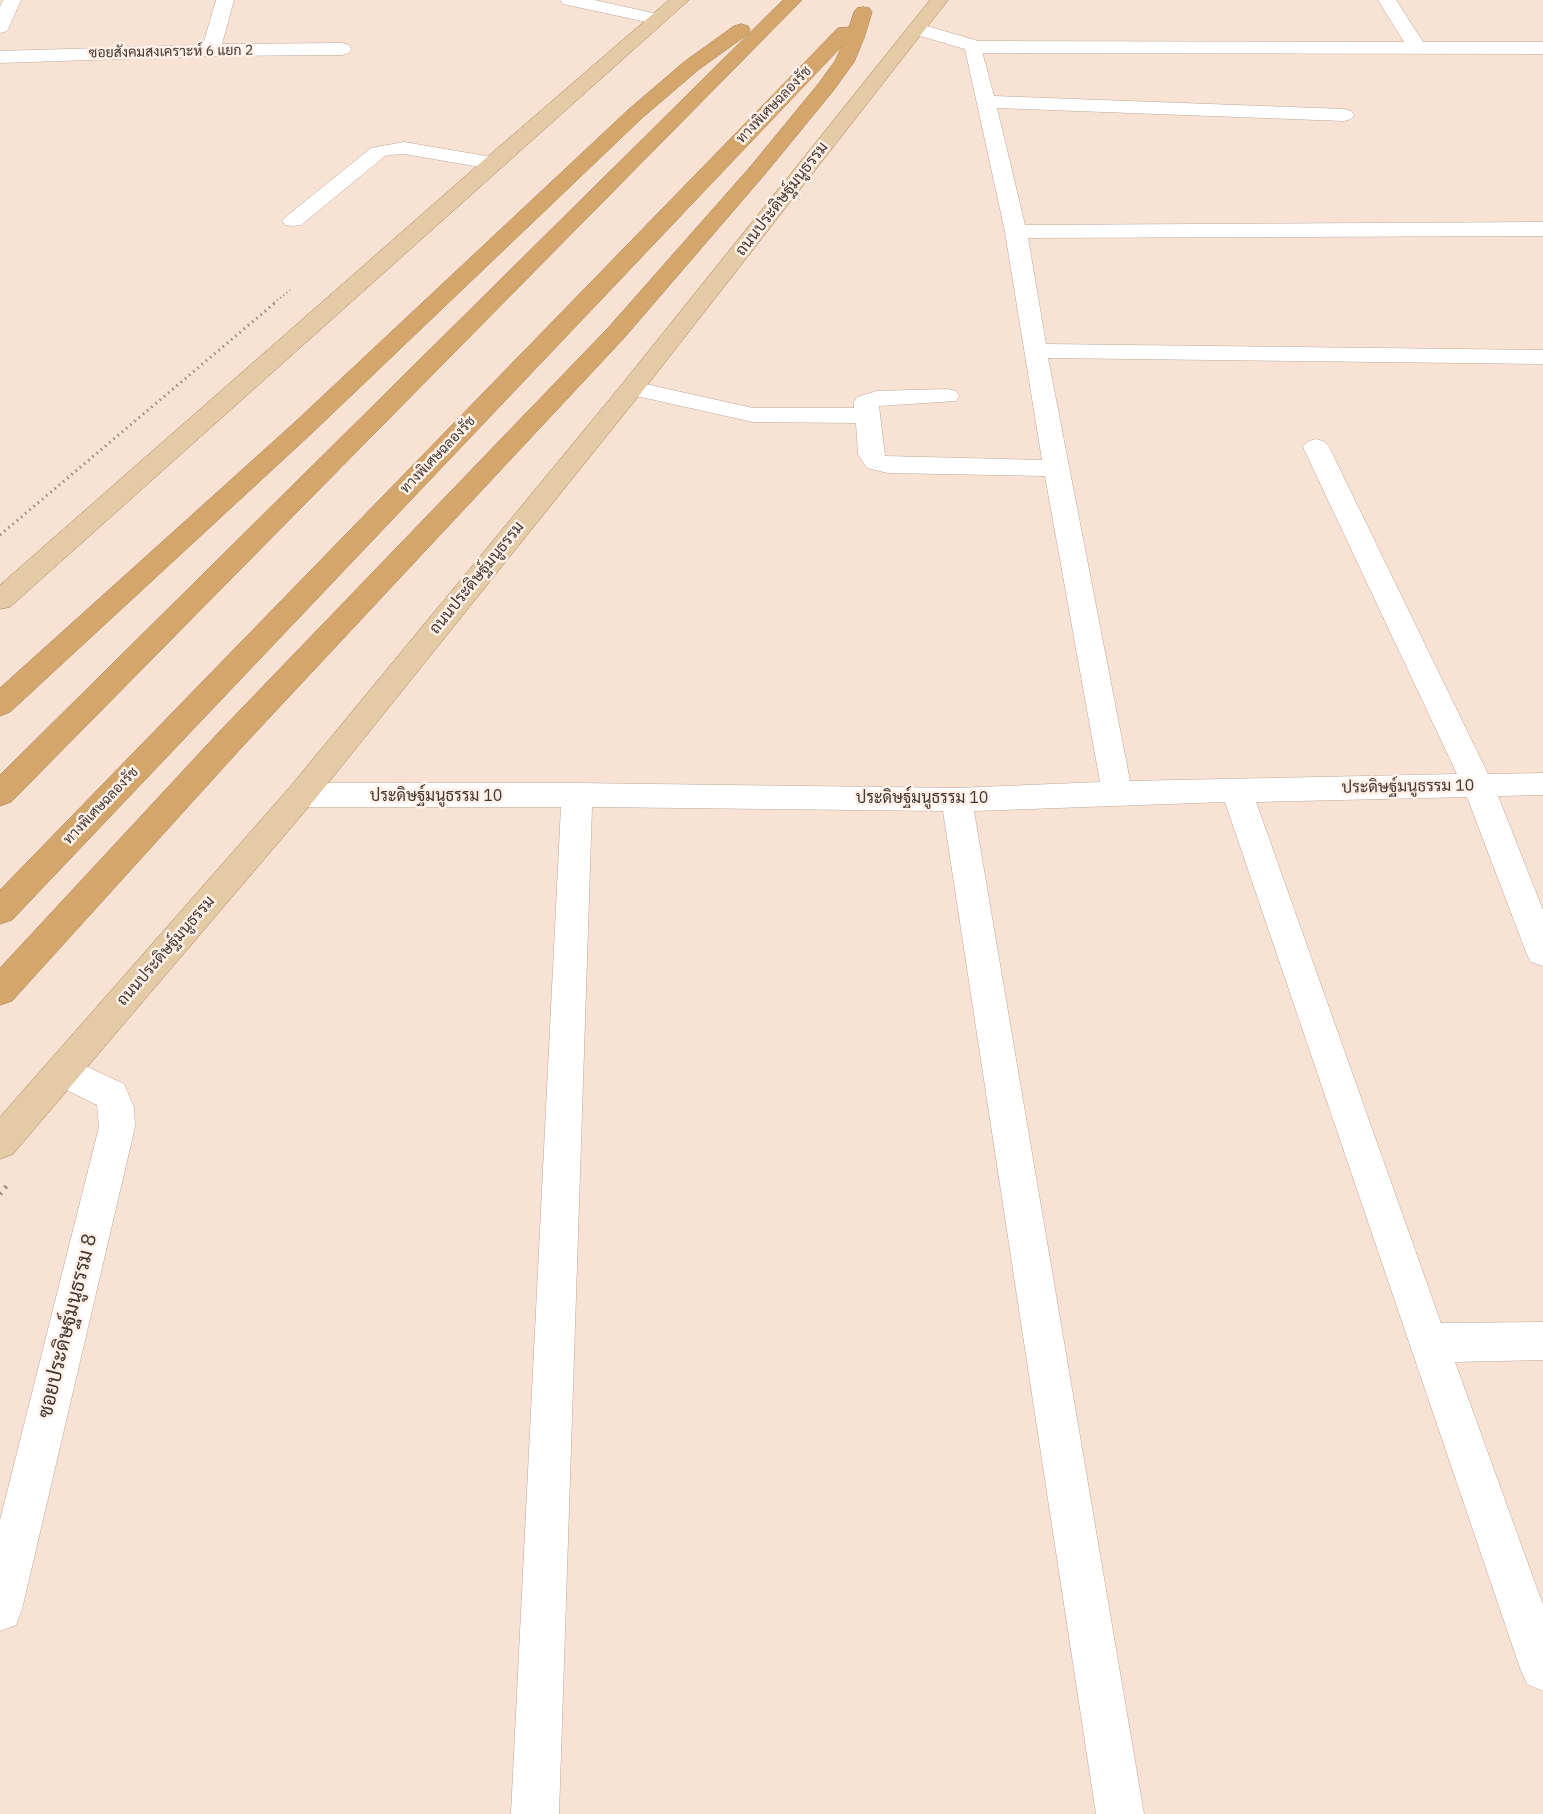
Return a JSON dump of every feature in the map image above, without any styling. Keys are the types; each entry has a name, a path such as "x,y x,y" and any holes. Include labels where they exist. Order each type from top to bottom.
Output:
{"highway":[{"path":"0,705 303,428 635,114 722,43 788,4"},
{"path":"0,794 788,4"},
{"path":"0,991 231,739 616,333 758,170 826,87 844,62 869,6"},
{"name":"ทางพิเศษฉลองรัช","path":"0,911 869,6"}],"main road":[{"path":"0,600 492,163 680,0"},
{"name":"ถนนประดิษฐ์มนูธรรม","path":"0,1143 301,795 632,387 939,0"}],"street":[{"path":"0,27 12,0"},
{"path":"211,50 225,0"},
{"path":"569,0 656,20"},
{"path":"1387,0 1417,48"},
{"path":"917,29 977,47 1543,48"},
{"path":"977,47 974,55 1016,232 1056,468 1117,793"},
{"name":"ซอยสังคมสงเคราะห์ 6 แยก 2","path":"0,57 211,50 342,49"},
{"path":"985,102 1344,115"},
{"path":"293,220 378,152 404,147 492,163"},
{"path":"1016,232 1543,229"},
{"path":"1035,351 1543,357"},
{"path":"632,387 753,415 866,416"},
{"path":"947,396 877,398 866,402 871,454 876,462 888,465 1056,468"},
{"path":"1316,447 1478,786 1543,952"},
{"name":"ประดิษฐ์มนูธรรม 10","path":"301,795 337,797 577,795 957,800 1117,793 1543,784"},
{"path":"1237,791 1543,1668"},
{"path":"536,1814 577,795"},
{"path":"957,800 1120,1814"},
{"name":"ซอยประดิษฐ์มนูธรรม 8","path":"0,1609 117,1126 116,1107 111,1095 64,1071"},
{"path":"1428,1343 1543,1341"}]}
